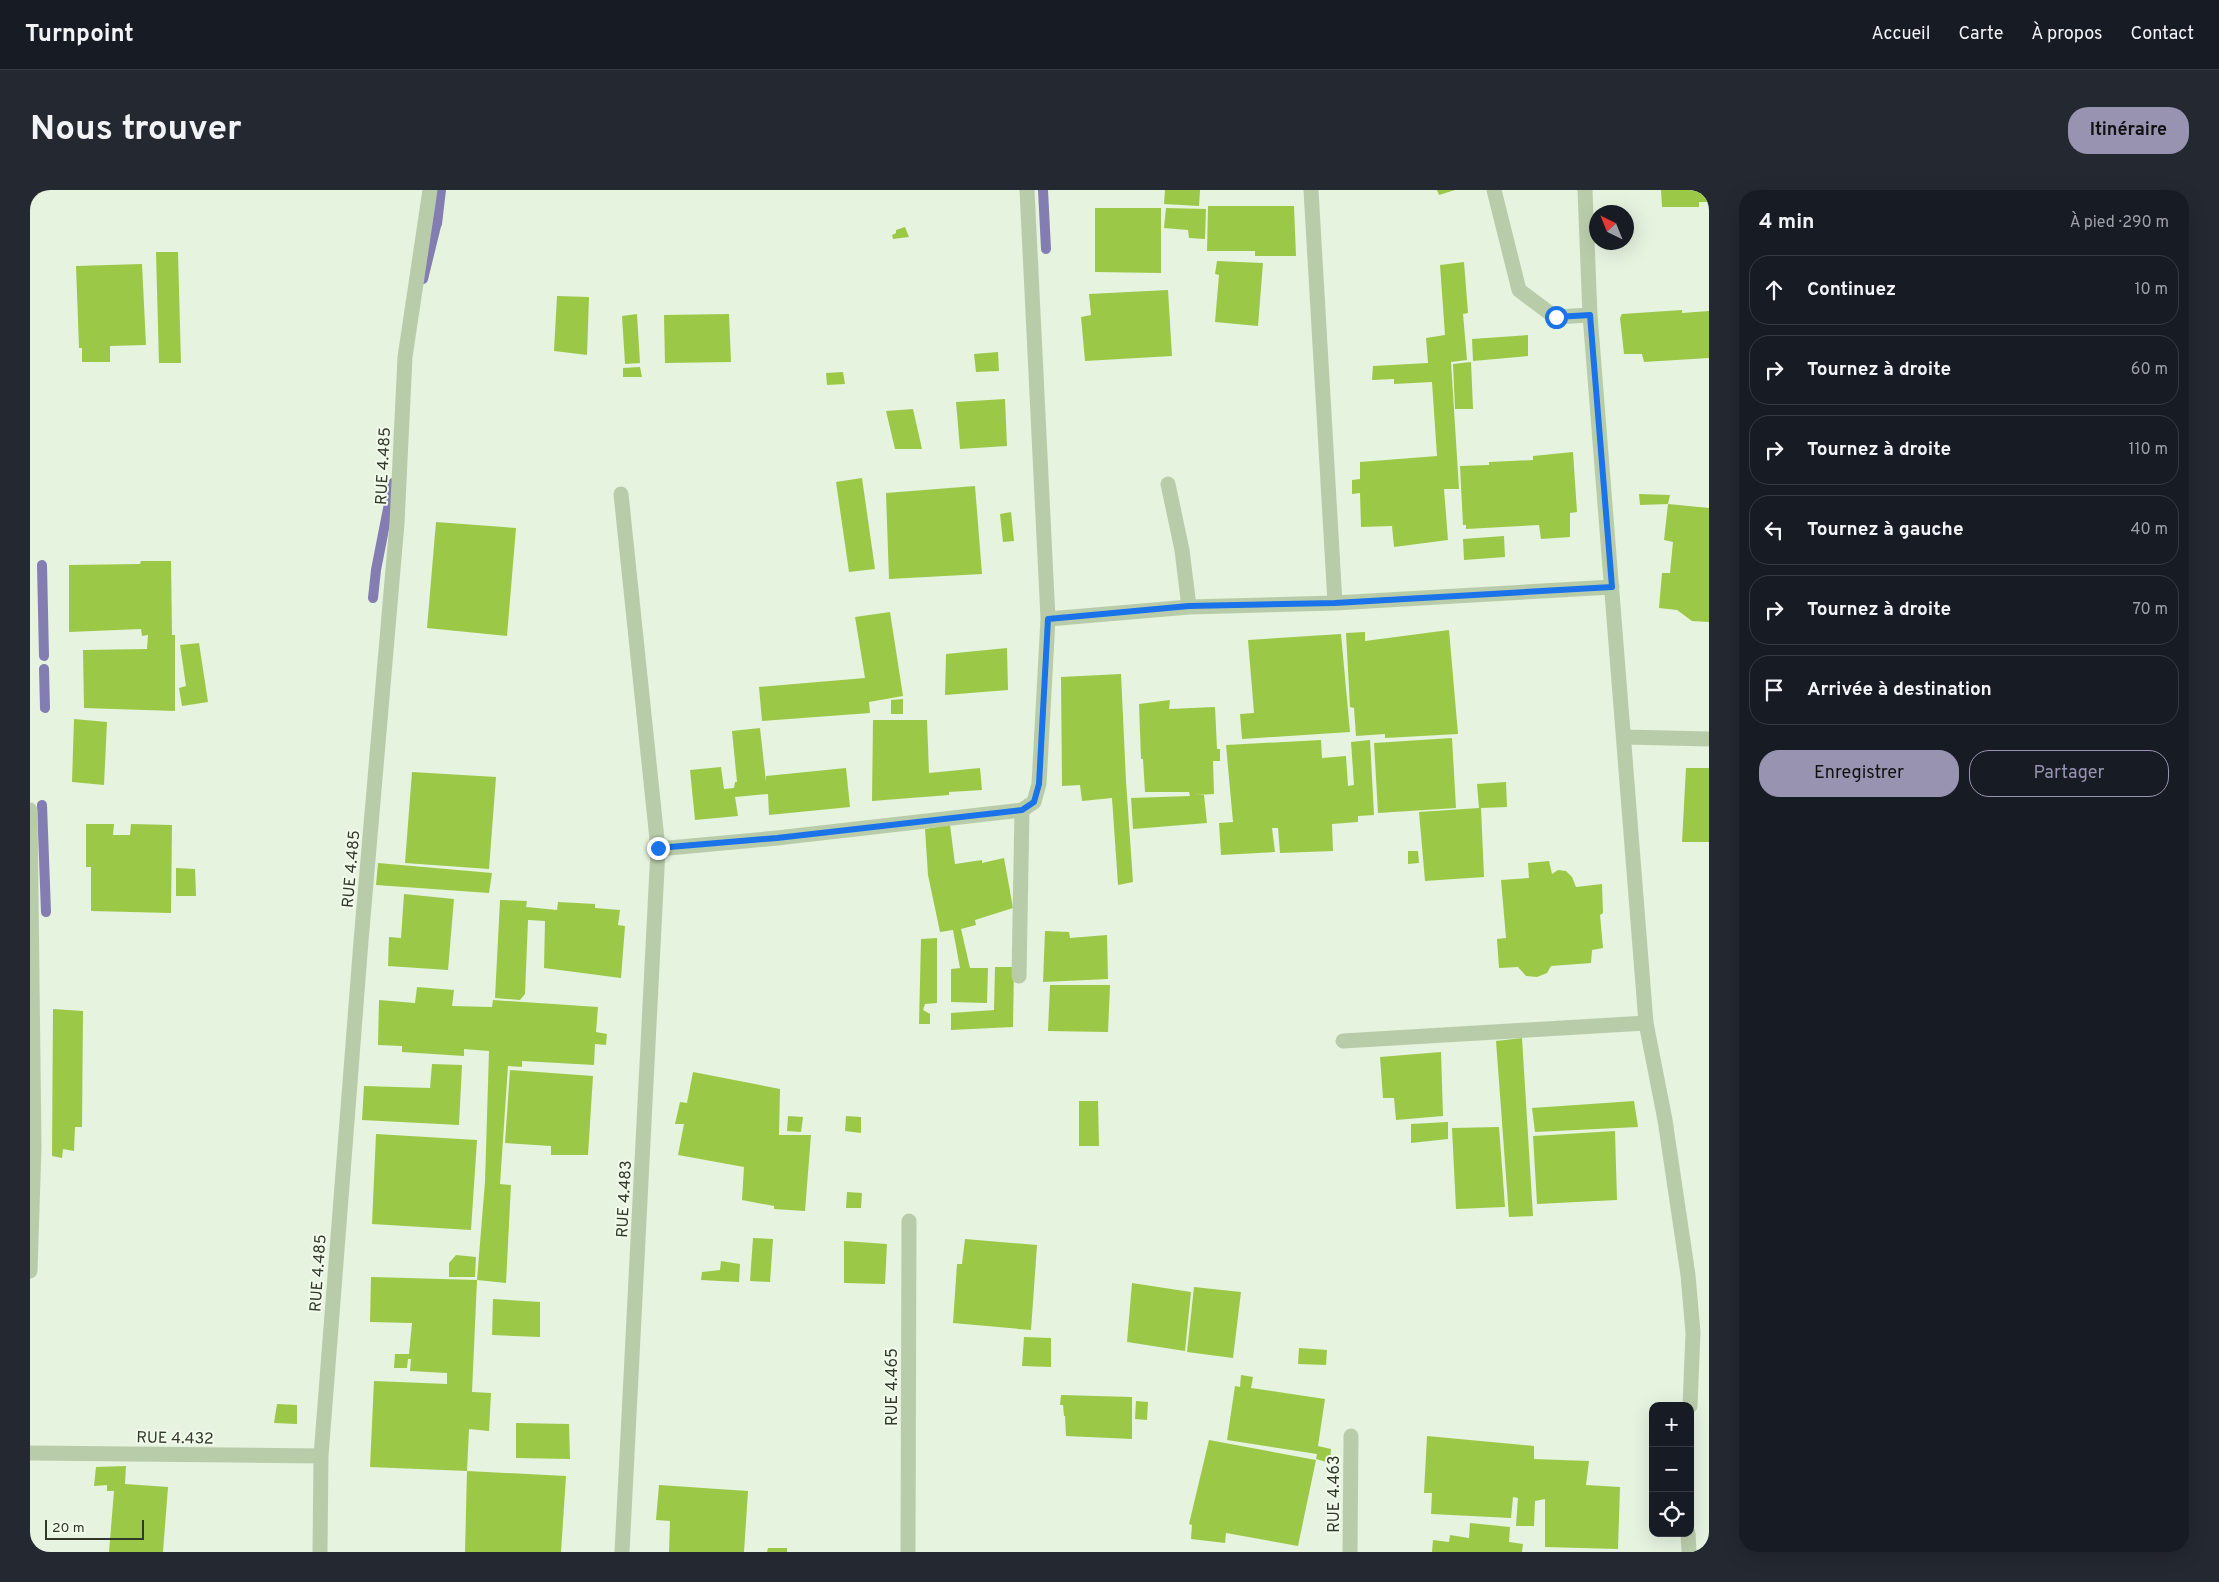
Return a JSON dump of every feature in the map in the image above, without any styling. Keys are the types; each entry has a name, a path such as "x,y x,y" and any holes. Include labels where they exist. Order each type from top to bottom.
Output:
{"street":[{"name":"RUE 4.485","path":"320,1552 321,1456 361,941 397,523 405,357 430,190"},
{"path":"658,848 777,838 1022,810 1034,802 1039,784 1048,619 1027,190"},
{"path":"1311,190 1335,603"},
{"path":"1494,190 1520,290 1556,317 1590,315"},
{"path":"1585,190 1590,315 1625,737 1646,1023 1665,1120 1688,1275 1692,1332 1690,1402"},
{"path":"1168,484 1182,550 1189,606"},
{"name":"RUE 4.483","path":"621,494 658,848 622,1552"},
{"path":"1048,619 1189,606 1335,603 1612,587"},
{"path":"1625,737 1709,739"},
{"path":"30,810 34,1147 30,1271"},
{"path":"1019,976 1022,810"},
{"path":"1343,1041 1646,1023"},
{"name":"RUE 4.465","path":"908,1552 909,1221"},
{"name":"RUE 4.463","path":"1350,1552 1351,1436"},
{"name":"RUE 4.432","path":"30,1453 321,1456"},
{"path":"1688,1537 1689,1552"}],"building":[{"path":"1165,190 1200,190 1199,206 1164,204"},
{"path":"1437,190 1455,190 1439,195"},
{"path":"1661,190 1709,190 1709,202 1699,202 1699,207 1662,207"},
{"path":"1208,206 1294,206 1296,256 1255,256 1255,251 1207,251"},
{"path":"1095,208 1161,208 1161,273 1095,272"},
{"path":"1166,208 1206,209 1205,239 1189,238 1188,230 1164,228"},
{"path":"905,227 909,237 893,239 892,235 896,233 896,230"},
{"path":"156,252 178,252 181,363 159,363"},
{"path":"1217,261 1263,263 1258,326 1215,322 1219,275 1215,274"},
{"path":"1464,262 1468,313 1463,314 1467,360 1451,362 1459,489 1444,489 1448,540 1394,547 1392,526 1361,527 1360,493 1352,494 1352,480 1360,479 1360,462 1437,456 1432,382 1394,384 1394,379 1372,380 1373,366 1428,363 1426,338 1445,335 1440,265"},
{"path":"142,264 146,345 110,346 110,362 82,362 82,348 79,348 76,266"},
{"path":"1168,290 1172,356 1085,361 1081,317 1091,315 1089,294"},
{"path":"557,296 589,297 587,355 554,351"},
{"path":"1682,310 1682,313 1709,311 1709,358 1644,362 1642,354 1624,354 1620,318 1622,314"},
{"path":"637,314 640,363 625,364 622,316"},
{"path":"729,314 731,362 665,363 664,315"},
{"path":"1528,335 1528,356 1473,361 1472,339"},
{"path":"998,352 999,371 976,372 974,354"},
{"path":"1471,362 1473,409 1455,409 1453,364"},
{"path":"640,367 642,377 623,377 623,368"},
{"path":"843,372 845,384 827,385 826,373"},
{"path":"1005,399 1007,446 960,449 956,402"},
{"path":"913,409 922,449 895,449 886,411"},
{"path":"1573,452 1577,512 1570,513 1570,537 1541,539 1539,525 1466,529 1466,525 1463,525 1460,466 1489,465 1489,462 1533,460 1533,456"},
{"path":"862,478 875,569 849,572 836,482"},
{"path":"975,486 982,574 889,579 886,493"},
{"path":"1639,494 1670,495 1668,504 1640,505"},
{"path":"1668,504 1709,508 1709,622 1692,621 1677,610 1659,608 1662,573 1670,573 1673,542 1664,540"},
{"path":"1011,512 1014,541 1003,542 1000,514"},
{"path":"436,522 516,528 507,636 427,628"},
{"path":"1504,536 1505,557 1464,560 1463,539"},
{"path":"141,561 171,561 172,635 175,635 175,711 84,708 83,650 147,649 148,635 142,636 141,629 69,632 69,565 140,564"},
{"path":"890,612 903,696 869,702 870,713 762,721 759,687 865,678 855,617"},
{"path":"1449,630 1458,734 1385,738 1385,734 1356,736 1354,708 1350,707 1346,633 1365,632 1365,641"},
{"path":"1341,634 1350,732 1242,739 1240,714 1254,713 1248,640"},
{"path":"199,643 208,702 182,706 179,688 186,686 180,645"},
{"path":"1007,648 1008,690 945,695 946,654"},
{"path":"1121,674 1133,882 1118,885 1112,798 1082,801 1080,785 1062,786 1061,677"},
{"path":"903,699 903,714 891,714 891,700"},
{"path":"1170,700 1169,709 1215,707 1217,749 1220,749 1220,761 1213,761 1214,794 1196,795 1204,795 1207,823 1133,829 1131,798 1190,796 1189,792 1145,792 1143,759 1141,759 1139,704"},
{"path":"74,719 107,722 104,785 72,782"},
{"path":"873,720 927,720 929,773 980,768 982,790 949,792 949,795 872,801"},
{"path":"760,728 766,782 766,776 846,768 850,807 769,815 768,794 735,797 738,816 695,820 690,770 721,767 724,789 734,788 735,782 737,782 732,731"},
{"path":"1452,738 1456,808 1378,813 1374,743"},
{"path":"1321,740 1322,758 1346,756 1348,786 1354,785 1351,742 1370,740 1374,815 1358,816 1358,822 1332,824 1333,851 1280,853 1278,828 1272,828 1275,852 1221,855 1219,823 1233,822 1226,745"},
{"path":"1686,768 1709,768 1709,842 1682,842"},
{"path":"412,772 496,777 489,869 405,863"},
{"path":"1506,782 1507,807 1481,808 1484,877 1425,881 1419,812 1479,808 1477,784"},
{"path":"86,824 114,824 113,835 130,835 131,824 172,825 171,913 91,911 91,867 86,867"},
{"path":"950,825 955,864 982,860 982,863 1004,858 1013,908 975,920 976,925 961,929 970,968 988,968 987,1003 951,1002 951,969 960,968 953,930 940,932 928,875 925,829"},
{"path":"1408,851 1418,851 1419,863 1408,864"},
{"path":"1549,861 1552,874 1558,870 1566,871 1572,877 1576,887 1602,884 1603,913 1600,915 1603,948 1592,950 1591,963 1551,966 1547,973 1537,977 1526,976 1518,967 1499,968 1497,939 1506,938 1501,880 1529,878 1528,863"},
{"path":"378,863 492,873 489,893 376,885"},
{"path":"176,868 195,869 196,896 176,896"},
{"path":"404,894 454,899 448,970 388,966 389,937 401,938"},
{"path":"500,900 527,901 526,907 557,910 558,902 595,904 595,908 620,910 618,925 625,926 621,978 544,968 545,921 528,920 525,994 520,1000 495,998"},
{"path":"1045,931 1069,932 1070,938 1107,935 1108,979 1043,982"},
{"path":"937,938 937,1003 925,1004 923,1010 930,1014 930,1024 919,1024 921,939"},
{"path":"995,967 1014,967 1013,1027 951,1030 951,1013 994,1010"},
{"path":"1050,985 1110,985 1108,1032 1048,1031"},
{"path":"417,987 454,990 452,1006 492,1007 493,1000 598,1007 596,1032 607,1034 606,1045 595,1044 594,1065 522,1061 522,1067 508,1066 500,1184 511,1185 506,1283 477,1280 485,1182 489,1051 464,1049 464,1056 402,1052 402,1046 378,1045 379,1000 415,1003"},
{"path":"53,1009 83,1011 82,1127 75,1127 74,1151 63,1149 62,1158 52,1156"},
{"path":"1522,1038 1533,1216 1509,1217 1496,1041"},
{"path":"1441,1052 1443,1116 1396,1120 1394,1098 1383,1098 1380,1057"},
{"path":"432,1064 462,1065 459,1125 362,1120 364,1086 430,1088"},
{"path":"510,1070 593,1076 588,1155 551,1155 551,1146 505,1143"},
{"path":"693,1072 780,1089 779,1135 811,1135 805,1211 774,1209 774,1206 742,1200 744,1167 678,1155 684,1124 675,1124 680,1102 687,1103"},
{"path":"1079,1101 1098,1101 1099,1146 1079,1146"},
{"path":"1634,1101 1638,1127 1535,1132 1532,1108"},
{"path":"788,1116 803,1117 801,1132 787,1131"},
{"path":"846,1116 861,1117 861,1133 845,1131"},
{"path":"1448,1122 1448,1139 1411,1143 1411,1124"},
{"path":"1499,1127 1505,1207 1456,1209 1452,1128"},
{"path":"1615,1131 1617,1200 1537,1204 1533,1136"},
{"path":"376,1134 477,1140 471,1230 372,1224"},
{"path":"847,1192 862,1193 861,1208 846,1208"},
{"path":"753,1238 773,1239 770,1282 750,1281"},
{"path":"965,1239 1037,1245 1031,1330 953,1323 957,1264 962,1264"},
{"path":"844,1241 887,1244 885,1284 844,1283"},
{"path":"456,1255 476,1257 475,1277 449,1277 449,1263"},
{"path":"721,1261 740,1264 739,1282 701,1280 702,1272 720,1270"},
{"path":"371,1277 477,1280 472,1392 491,1393 489,1431 469,1429 467,1471 370,1467 374,1381 447,1384 447,1373 410,1371 411,1359 408,1359 407,1368 394,1368 395,1354 409,1354 412,1323 370,1322"},
{"path":"1132,1283 1191,1292 1185,1351 1127,1342"},
{"path":"1194,1287 1241,1292 1233,1358 1187,1352"},
{"path":"493,1299 540,1302 540,1337 492,1335"},
{"path":"1024,1337 1051,1338 1051,1367 1022,1366"},
{"path":"1299,1348 1327,1350 1326,1365 1298,1364"},
{"path":"1241,1375 1253,1377 1251,1388 1325,1399 1318,1446 1331,1449 1330,1463 1316,1459 1317,1454 1227,1440 1235,1386 1240,1387"},
{"path":"1061,1395 1132,1397 1132,1439 1066,1436 1063,1405 1060,1405"},
{"path":"1136,1401 1148,1402 1147,1420 1135,1419"},
{"path":"277,1404 297,1405 297,1424 274,1423"},
{"path":"516,1423 569,1424 570,1459 516,1458"},
{"path":"1427,1436 1534,1446 1534,1459 1589,1461 1586,1485 1620,1487 1618,1549 1545,1547 1545,1499 1535,1501 1534,1526 1516,1526 1518,1498 1513,1497 1511,1518 1431,1514 1432,1493 1424,1493"},
{"path":"1209,1440 1316,1460 1298,1546 1226,1533 1225,1543 1191,1539 1192,1525 1189,1524"},
{"path":"126,1466 125,1484 168,1487 163,1552 109,1552 114,1491 107,1491 107,1485 94,1486 96,1467"},
{"path":"467,1471 566,1476 561,1552 465,1552"},
{"path":"659,1485 748,1491 744,1552 669,1552 670,1521 656,1520"},
{"path":"1470,1523 1510,1527 1509,1542 1523,1544 1522,1552 1432,1552 1433,1540 1449,1542 1450,1535 1469,1538"},
{"path":"768,1548 787,1548 787,1552 767,1552"}],"waterway":[{"path":"437,224 441,190"},
{"path":"1043,190 1046,249"},
{"path":"423,279 436,226"},
{"path":"373,598 376,570 393,483"},
{"path":"42,565 44,656"},
{"path":"44,669 45,708"},
{"path":"42,805 46,912"}],"route":[{"path":"658,848 777,838 1022,810 1034,802 1039,784 1048,619 1189,606 1335,603 1612,587 1590,315 1556,317"}]}
